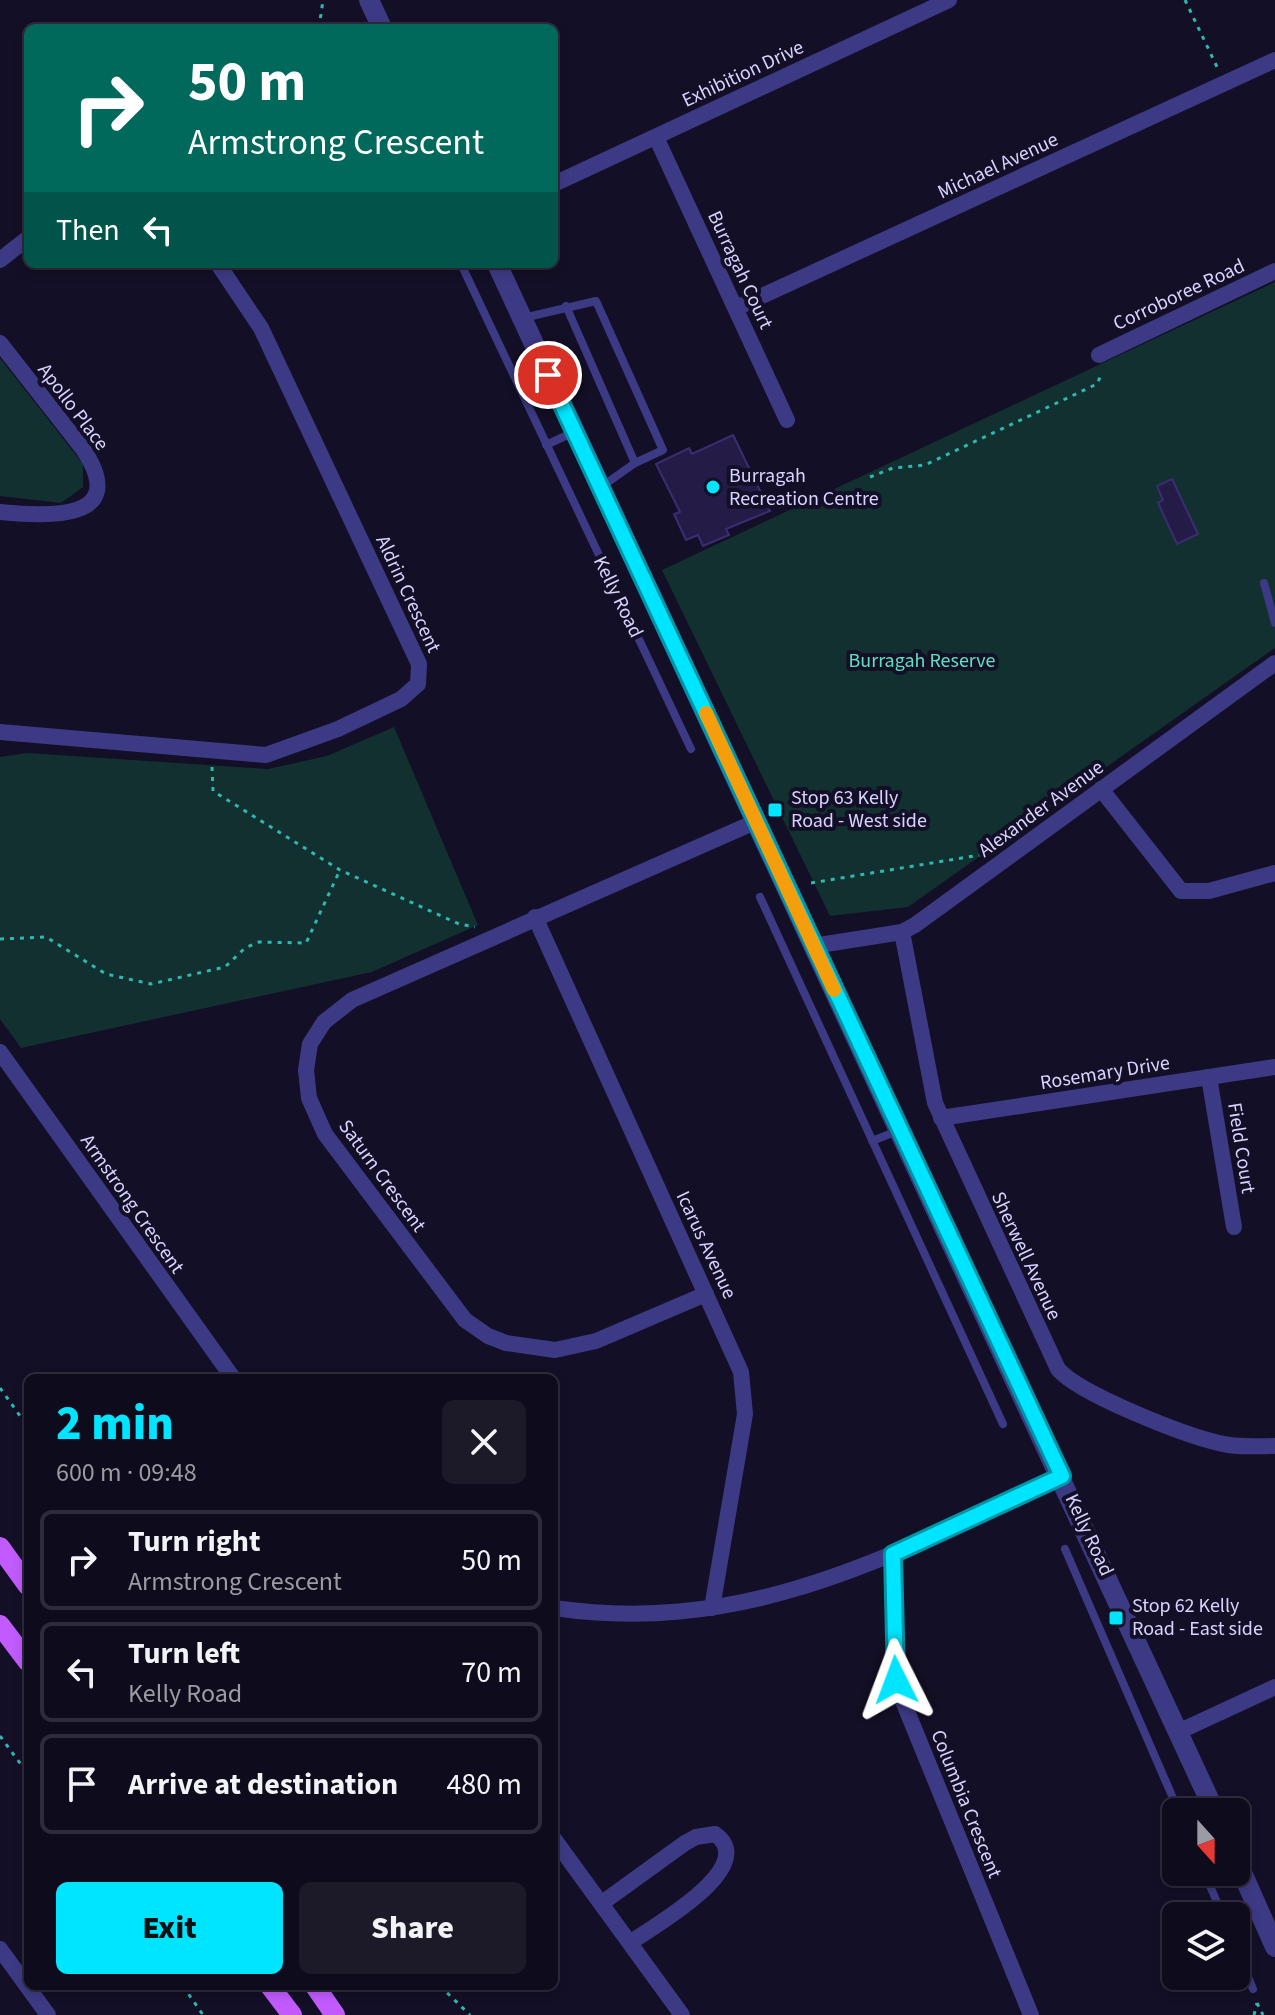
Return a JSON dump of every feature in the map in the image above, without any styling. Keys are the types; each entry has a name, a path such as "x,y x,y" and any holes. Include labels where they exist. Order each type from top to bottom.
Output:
{"main road":[{"path":"0,1547 24,1580"},
{"path":"0,1625 24,1657"},
{"path":"273,1990 292,2015"},
{"path":"318,1990 335,2015"}],"street":[{"path":"369,0 380,24"},
{"name":"Exhibition Drive","path":"558,182 949,0"},
{"name":"Michael Avenue","path":"736,308 1275,60"},
{"name":"Burragah Court","path":"656,137 787,420"},
{"path":"0,260 24,241"},
{"name":"Aldrin Crescent","path":"0,732 266,755 308,742 401,699 418,684 421,673 261,328 221,268"},
{"name":"Kelly Road","path":"499,268 1062,1476 1209,1798"},
{"name":"Corroboree Road","path":"1099,355 1275,271"},
{"name":"Apollo Place","path":"0,343 83,449 96,474 93,496 84,507 73,513 44,516 0,512"},
{"name":"Alexander Avenue","path":"813,946 902,932 1275,663"},
{"path":"1101,789 1181,891 1209,891 1275,873"},
{"name":"Saturn Crescent","path":"706,1294 574,1347 531,1348 488,1336 456,1310 325,1134 309,1098 306,1070 310,1044 324,1022 352,1000 755,822"},
{"name":"Icarus Avenue","path":"535,917 736,1358 745,1399 712,1608"},
{"name":"Sherwell Avenue","path":"902,932 931,1085 941,1118 1047,1350 1063,1376 1081,1388 1208,1440 1239,1446 1275,1446"},
{"name":"Armstrong Crescent","path":"0,1052 230,1374"},
{"name":"Rosemary Drive","path":"941,1118 1275,1067"},
{"name":"Field Court","path":"1209,1077 1234,1227"},
{"path":"558,1608 638,1614 752,1603 809,1587 893,1554 1062,1476"},
{"name":"Columbia Crescent","path":"893,1554 894,1653 898,1689 1031,2015"},
{"path":"1178,1732 1275,1687"},
{"path":"602,1903 696,1837 715,1834 720,1838 727,1854 721,1874 631,1942"},
{"path":"558,1844 682,2015"},
{"path":"1248,1886 1275,1947"},
{"path":"0,1949 24,1982"},
{"path":"30,1990 48,2015"}],"lane":[{"name":"Kelly Road","path":"463,268 691,749"},
{"path":"523,319 596,301 663,450 635,463 600,488"},
{"path":"566,306 635,463"},
{"path":"546,445 574,432"},
{"path":"1264,583 1275,623"},
{"path":"760,897 1003,1424"},
{"path":"872,1141 900,1129"},
{"name":"Kelly Road","path":"1065,1549 1173,1798"},
{"path":"1250,1982 1253,1989"}],"path":[{"path":"320,24 323,0"},
{"path":"1185,0 1224,84"},
{"path":"870,477 893,468 925,465 1097,384 1101,375"},
{"path":"211,751 213,791 340,870 459,924 497,934"},
{"path":"811,883 991,853"},
{"path":"0,939 46,937 106,974 151,984 225,967 245,948 259,942 306,943 340,870"},
{"path":"0,1388 24,1421"},
{"path":"0,1736 24,1769"},
{"path":"186,1990 203,2015"},
{"path":"444,1990 470,2015"},
{"path":"1254,2015 1257,2003 1263,2015"}],"green space":[{"name":"Burragah Reserve","path":"1275,282 1275,648 908,907 830,916 662,570"},
{"path":"0,358 83,464 83,487 61,503 0,496"},
{"path":"394,727 478,925 372,972 21,1048 0,1019 0,757 27,753 268,769 327,756"}],"building":[{"name":"Burragah Recreation Centre","path":"733,435 770,511 726,529 729,535 703,546 698,535 686,540 674,514 680,512 656,464 689,448 692,454"},
{"path":"1172,479 1198,534 1177,544 1158,503 1163,500 1157,486"}],"slow traffic":[{"path":"706,713 834,990"}],"place":[{"name":"Burragah Recreation Centre","path":"713,487"},
{"name":"Stop 63 Kelly Road - West side","path":"775,810"},
{"name":"Stop 62 Kelly Road - East side","path":"1116,1618"}],"route":[{"path":"548,375 1062,1476 893,1554 896,1680"}]}
